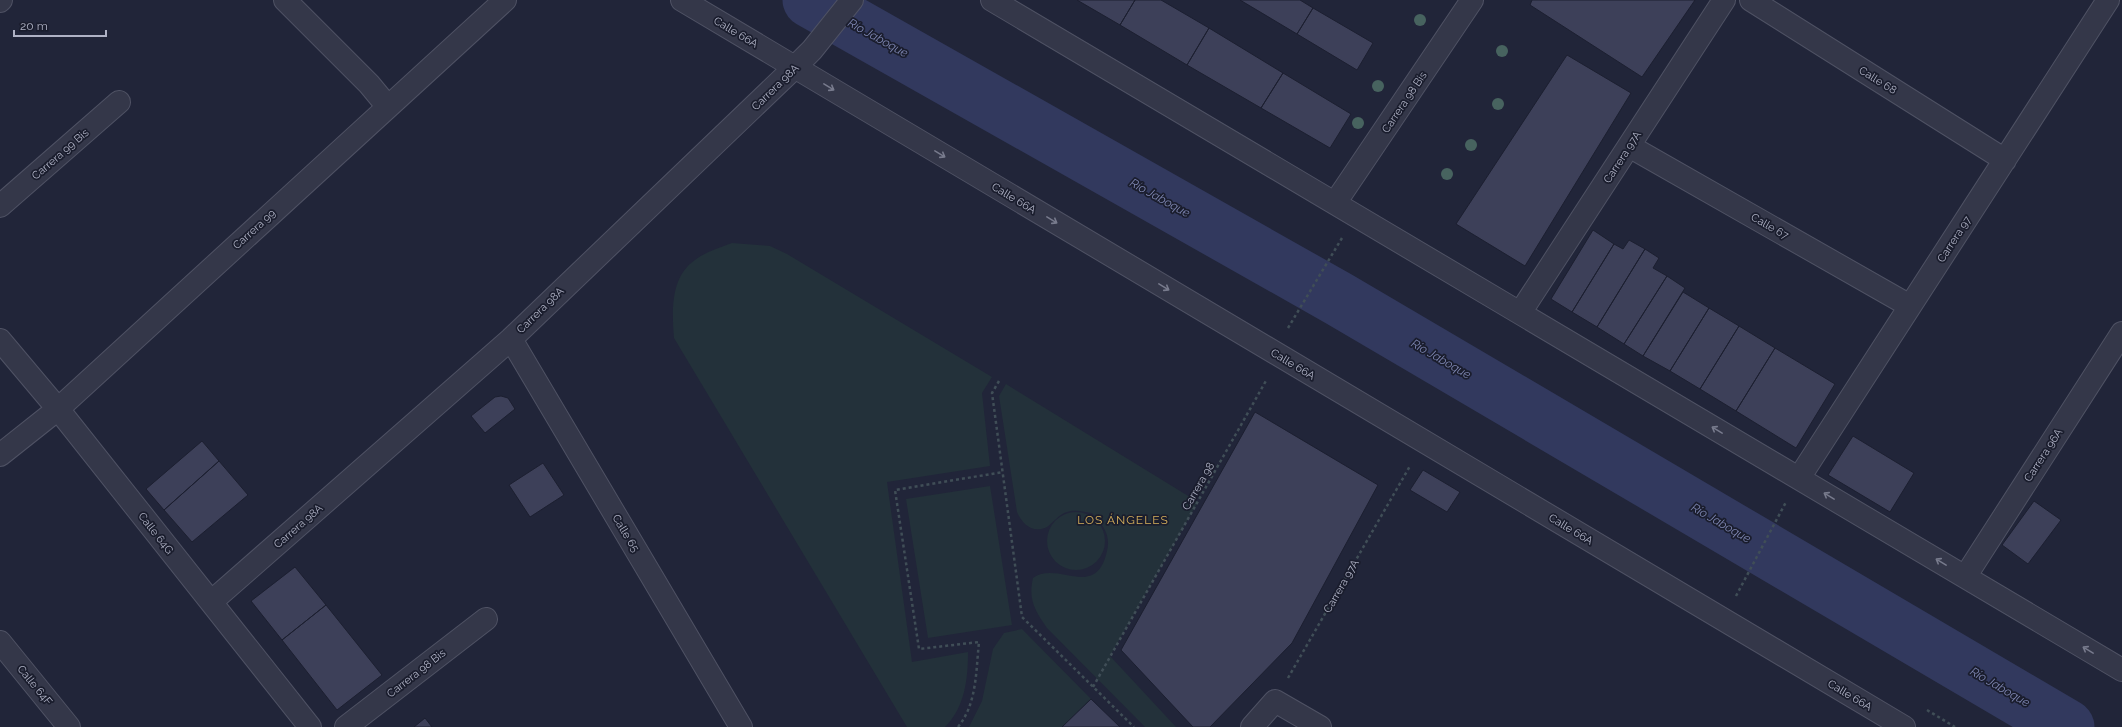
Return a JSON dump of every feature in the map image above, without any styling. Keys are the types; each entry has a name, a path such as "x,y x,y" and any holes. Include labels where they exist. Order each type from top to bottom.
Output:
{"street":[{"path":"285,0 369,84 388,107"},
{"name":"Carrera 99","path":"0,455 58,409 505,0"},
{"name":"Calle 66A","path":"682,0 1904,727"},
{"name":"Carrera 98A","path":"211,602 511,339 795,68 852,0"},
{"path":"992,0 2122,670"},
{"name":"Carrera 98 Bis","path":"1335,203 1472,0"},
{"name":"Carrera 97A","path":"1520,313 1724,0"},
{"name":"Calle 68","path":"1751,0 2005,160"},
{"name":"Carrera 97","path":"1799,478 2108,0"},
{"name":"Carrera 99 Bis","path":"0,206 119,102"},
{"name":"Calle 67","path":"1629,146 1910,306"},
{"name":"Carrera 96A","path":"1965,577 2122,333"},
{"name":"Calle 65","path":"511,339 742,727"},
{"name":"Calle 64G","path":"0,340 58,409 310,727"},
{"name":"Carrera 98 Bis","path":"346,727 486,619"},
{"name":"Calle 64F","path":"0,642 69,727"},
{"path":"1252,727 1275,701 1320,727"}],"path":[{"path":"1295,316 1327,263"},
{"name":"Carrera 98","path":"1093,687 1280,356"},
{"path":"999,381 992,393 1022,617 1134,727"},
{"name":"Carrera 97A","path":"1275,701 1424,441"},
{"path":"958,727 962,722 974,689 979,642 919,649 895,490 1003,472"},
{"path":"1751,570 1774,524"}],"shaded area":[{"path":"732,243 770,246 787,254 992,377 982,393 990,466 887,482 912,662 968,652 966,682 961,702 952,719 945,727 907,727 674,338 674,296 681,276 687,267 699,257 712,250"},
{"path":"1006,384 1198,502 1110,656 1176,727 1145,727 1047,628 1036,610 1031,593 1033,578 1043,574 1054,573 1085,577 1094,574 1102,566 1107,551 1108,540 1103,526 1092,513 1070,511 1059,516 1047,527 1042,529 1029,527 1019,516 1017,512 999,396"},
{"path":"990,486 1012,625 928,638 906,499"},
{"path":"1070,512 1082,512 1097,520 1105,535 1105,547 1097,562 1082,570 1070,570 1055,562 1047,547 1047,535 1055,520"},
{"path":"1022,629 1091,699 1062,727 969,727 982,701 993,649 1004,633"}],"building":[{"path":"1077,0 1135,0 1120,25"},
{"path":"1135,0 1161,0 1209,28 1187,65 1120,25"},
{"path":"1240,0 1300,0 1313,8 1297,34"},
{"path":"1532,0 1695,0 1642,77 1530,5"},
{"path":"1313,8 1373,43 1357,70 1297,34"},
{"path":"1209,28 1283,73 1261,108 1187,65"},
{"path":"1567,55 1631,93 1525,266 1456,224"},
{"path":"1283,73 1351,114 1330,148 1261,108"},
{"path":"1593,230 1614,244 1572,312 1551,299"},
{"path":"1629,240 1645,249 1597,327 1572,312 1614,244 1623,249"},
{"path":"1645,249 1659,258 1653,268 1667,276 1624,344 1597,327"},
{"path":"1667,276 1685,288 1643,356 1624,344"},
{"path":"1683,292 1709,308 1670,371 1643,356"},
{"path":"1709,308 1739,326 1700,389 1670,371"},
{"path":"1739,326 1775,348 1736,411 1700,389"},
{"path":"1775,348 1835,384 1796,448 1736,411"},
{"path":"501,396 508,398 515,409 485,433 471,416 495,397"},
{"path":"1255,412 1378,485 1292,643 1210,727 1193,727 1121,650"},
{"path":"1853,436 1914,473 1890,512 1828,475"},
{"path":"202,441 219,461 164,510 146,489"},
{"path":"219,461 248,495 192,542 164,510"},
{"path":"543,463 564,495 530,517 509,485"},
{"path":"1423,470 1460,492 1447,512 1410,490"},
{"path":"2034,501 2061,520 2028,564 2002,545"},
{"path":"295,567 326,605 282,640 251,601"},
{"path":"326,605 382,675 337,710 282,640"},
{"path":"1091,699 1120,727 1062,727"},
{"path":"425,718 432,727 414,727"}],"waterway":[{"name":"Río Jaboque","path":"810,0 1339,299 2067,727"}],"district":[{"name":"LOS ÁNGELES","path":"1123,520"}]}
